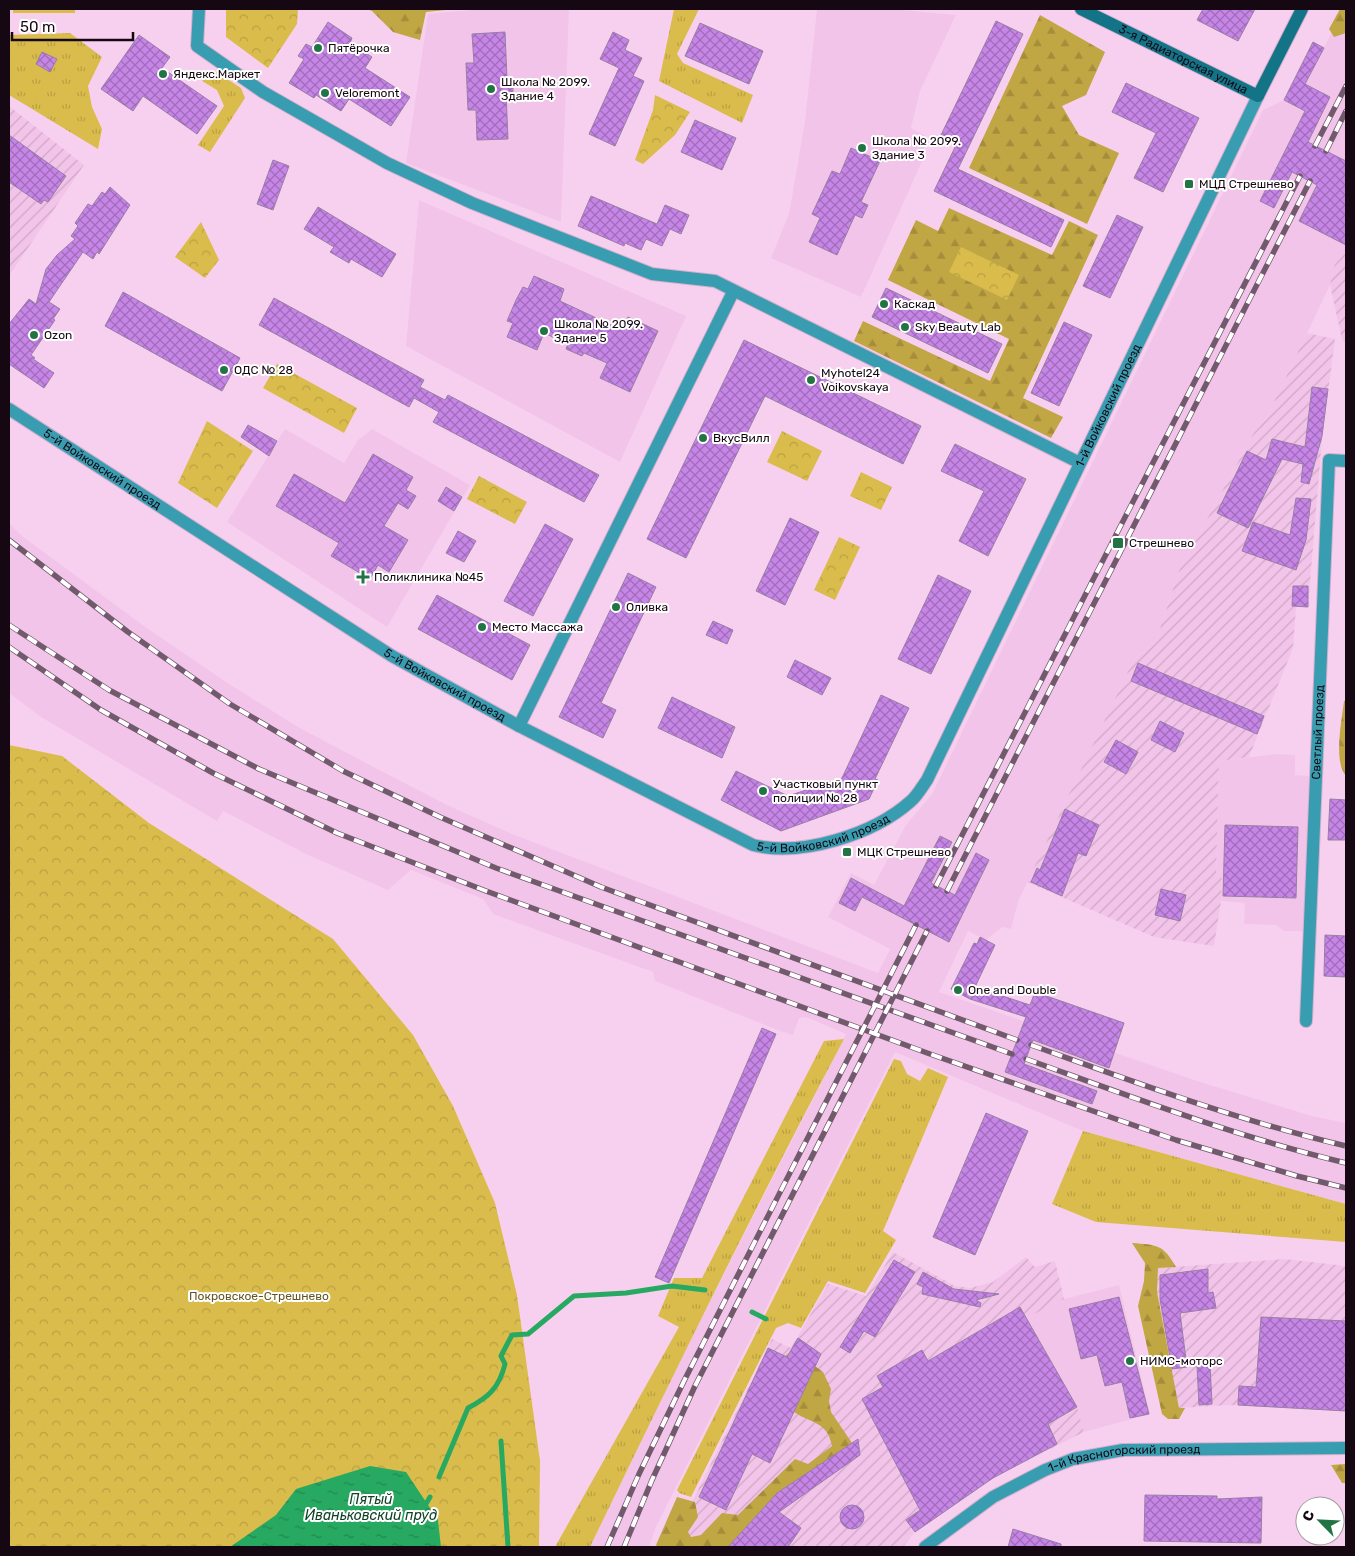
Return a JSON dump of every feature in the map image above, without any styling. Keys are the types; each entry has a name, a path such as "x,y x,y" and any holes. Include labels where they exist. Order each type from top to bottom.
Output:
{"street":[{"path":"199,9 197,46 263,92 387,163 472,203 652,274 716,281 734,292 1080,463"},
{"name":"3-я Радиаторская улица","path":"1081,9 1258,96"},
{"name":"1-й Войковский проезд","path":"911,801 927,780 1258,96 1302,9"},
{"path":"519,726 734,292"},
{"name":"5-й Войковский проезд","path":"9,409 392,656 519,726 753,845 769,849 804,847 845,837 875,824 911,801"},
{"name":"Светлый проезд","path":"1306,1021 1329,460 1346,461"},
{"name":"1-й Красногорский проезд","path":"925,1547 993,1498 1045,1470 1073,1458 1124,1450 1346,1448"}],"shaded area":[{"name":"Школа № 2099. Здание 4","path":"482,9 569,9 561,222 406,163 428,14"},
{"name":"Школа № 2099. Здание 3","path":"817,9 892,9 956,15 920,91 911,128 926,136 923,159 861,297 771,258 789,214 805,121"},
{"path":"1344,9 1346,9 1346,250 1334,266 1330,285 1267,417 1253,434 1179,571 1155,644 1134,659 1018,902 1011,929 1002,927 986,940 968,931 939,992 1200,1082 1312,1116 1346,1123 1346,1204 1083,1131 895,1052 656,1527 649,1547 590,1547 686,1349 846,1034 806,1017 799,1018 793,1035 780,1031 655,981 653,972 493,914 483,899 411,870 388,890 306,854 223,811 217,821 41,717 9,693 9,523 22,536 144,626 229,684 298,727 447,805 512,834 878,973 890,949 828,917 851,873 874,885 906,825 932,794 1263,110 1284,100 1313,42 1324,47"},
{"path":"9,106 84,165 9,276"},
{"name":"Школа № 2099. Здание 5","path":"419,200 686,316 620,462 406,346"},
{"path":"1346,250 1346,343 1342,340 1330,285 1334,266"},
{"path":"1307,333 1335,339 1322,438 1308,607 1296,607 1293,648 1249,757 1219,761 1216,873 1222,873 1221,901 1214,946 1154,937 1027,882 1134,659 1155,644 1179,571 1253,434 1267,417"},
{"name":"Поликлиника №45","path":"285,429 344,463 358,440 372,429 470,485 387,627 227,522"},
{"path":"1277,754 1295,755 1295,775 1309,776 1304,931 1283,931 1277,925 1244,924 1245,903 1221,901 1222,874 1216,873 1219,761"},
{"path":"893,1252 955,1286 970,1288 993,1282 1026,1257 1035,1267 1055,1261 1064,1299 1027,1318 1077,1407 1084,1432 993,1478 915,1532 903,1547 682,1547 673,1541 772,1339 791,1348 828,1284 866,1296"},
{"path":"1285,1259 1346,1266 1346,1411 1229,1405 1179,1408 1157,1292 1158,1268"},
{"path":"1119,1285 1150,1414 1084,1432 1077,1407 1027,1318 1064,1299"}],"green space":[{"path":"13,9 75,9 75,13 13,13"},
{"path":"226,9 298,9 297,24 268,68 226,37"},
{"path":"367,9 456,9 426,12 420,40 393,32 372,11"},
{"path":"674,9 699,9 677,54 683,63 753,95 742,123 659,81"},
{"path":"1340,9 1346,9 1346,33 1334,37 1329,29"},
{"path":"1040,15 1105,52 1086,95 1062,106 1079,135 1119,153 1087,224 969,168"},
{"path":"70,33 102,57 88,86 92,107 102,129 98,149 9,95 9,35"},
{"path":"213,70 241,88 245,98 210,152 198,145 224,106 217,90 202,81"},
{"path":"655,95 690,112 675,135 643,164 635,160 653,110"},
{"path":"949,208 1052,255 1069,221 1098,235 1023,398 1063,417 1051,438 854,341 863,321 990,381 1009,339 888,280 916,220 938,231"},
{"path":"201,222 219,260 205,278 175,257"},
{"path":"961,247 1019,275 1007,300 949,272"},
{"path":"277,364 357,408 344,433 263,388"},
{"path":"207,421 253,451 217,508 178,483"},
{"path":"782,431 822,451 807,481 767,462"},
{"path":"861,472 892,487 881,510 850,496"},
{"path":"479,476 527,502 515,524 467,499"},
{"path":"839,537 860,547 835,600 814,590"},
{"path":"1346,700 1346,776 1340,760 1339,740 1344,701"},
{"name":"Покровское-Стрешнево","path":"9,745 62,756 149,823 333,939 413,1035 453,1106 495,1203 517,1295 540,1461 539,1547 9,1547"},
{"path":"844,1039 714,1292 590,1547 555,1547 679,1327 658,1316 674,1278 702,1278 824,1041"},
{"path":"894,1059 901,1061 907,1074 920,1081 928,1068 948,1077 883,1231 896,1240 865,1293 828,1281 801,1328 788,1323 776,1328 691,1497 679,1493 677,1490"},
{"path":"1083,1131 1346,1204 1346,1242 1096,1222 1052,1204"},
{"path":"1132,1243 1158,1247 1167,1254 1176,1267 1158,1268 1157,1292 1179,1408 1185,1408 1179,1419 1168,1419 1162,1414 1138,1306 1144,1281 1145,1263"},
{"path":"793,1350 823,1372 831,1389 829,1401 831,1412 852,1443 777,1493 728,1547 658,1547 656,1545 677,1497 695,1502 698,1517 688,1532 691,1537 701,1535 722,1513 738,1515 795,1459 808,1464 832,1446 830,1438 823,1427 794,1412 785,1356"},
{"path":"1346,1464 1346,1483 1342,1483 1331,1465"}],"water":[{"name":"Пятый Иваньковский пруд","path":"370,1466 406,1472 438,1520 441,1547 230,1547 276,1515 296,1489"}],"building":[{"path":"1203,9 1255,9 1238,41 1197,20"},
{"path":"996,21 1023,34 958,169 1064,220 1051,247 934,191 957,143 941,135"},
{"path":"328,22 352,38 350,43 372,57 365,68 410,97 391,126 349,99 341,111 316,95 314,98 289,83 304,59 298,56 306,44 312,47"},
{"path":"700,23 763,51 749,84 685,56"},
{"path":"505,32 507,79 513,78 513,92 506,93 508,139 477,140 476,110 468,110 466,63 474,63 472,34"},
{"path":"613,32 629,40 625,50 642,58 633,76 644,81 615,146 589,134 619,68 600,59"},
{"path":"139,35 170,57 162,68 217,106 197,134 143,96 133,111 101,89"},
{"path":"1313,42 1324,48 1305,84 1330,97 1308,142 1346,161 1346,245 1299,221 1317,185 1292,172 1274,208 1260,201 1305,111 1284,100"},
{"path":"42,52 57,59 50,72 36,64"},
{"path":"1126,83 1199,118 1163,192 1134,178 1156,133 1112,112"},
{"path":"695,120 736,138 722,170 681,152"},
{"path":"9,135 66,176 48,202 44,200 41,204 9,182"},
{"path":"851,148 880,161 861,202 868,205 862,218 855,215 837,255 809,242 820,218 812,214 832,171 840,174"},
{"path":"273,160 289,166 273,210 257,204"},
{"path":"110,187 130,205 99,254 97,252 93,259 83,252 49,302 60,309 53,319 55,320 31,355 35,358 33,359 54,373 44,388 9,364 9,324 29,299 36,304 46,269 57,255 75,239 71,236 78,226 75,223 88,204 92,206 102,192 105,194"},
{"path":"591,196 657,224 665,205 689,215 681,234 670,229 662,246 646,239 641,250 625,243 624,246 578,226"},
{"path":"318,207 396,254 382,277 351,259 349,263 330,252 334,247 304,229"},
{"path":"1117,215 1143,227 1110,298 1083,286"},
{"path":"534,276 564,289 560,301 622,330 628,317 658,331 630,392 600,378 607,363 584,353 582,356 566,349 568,344 544,333 537,350 507,337 513,323 507,321 516,300 523,287 528,289"},
{"path":"886,288 1002,344 988,373 872,317"},
{"path":"123,292 240,358 222,391 105,326"},
{"path":"274,298 424,380 420,387 445,400 448,395 599,475 584,502 433,422 439,412 414,398 409,407 259,325"},
{"path":"1064,322 1092,335 1059,406 1031,393"},
{"path":"744,340 921,426 903,464 765,396 686,558 647,539"},
{"path":"1312,387 1328,389 1322,436 1309,484 1301,482 1303,464 1282,459 1248,528 1217,513 1247,451 1266,460 1272,439 1305,447"},
{"path":"248,425 277,441 269,456 241,437"},
{"path":"955,444 1026,479 988,556 959,541 984,491 941,471"},
{"path":"373,454 413,477 406,490 416,496 408,509 398,503 384,526 408,540 389,572 378,565 370,579 331,556 339,543 276,506 294,474 345,503"},
{"path":"446,487 462,497 454,511 438,501"},
{"path":"1296,498 1311,499 1306,540 1296,570 1242,551 1253,522 1290,535"},
{"path":"790,518 819,532 785,605 756,591"},
{"path":"545,524 573,539 533,616 504,601"},
{"path":"458,531 476,541 464,562 446,553"},
{"path":"628,573 656,587 601,703 616,710 603,738 559,717"},
{"path":"938,575 971,591 931,674 898,659"},
{"path":"1293,586 1308,586 1308,607 1292,606"},
{"path":"437,595 530,645 512,680 418,629"},
{"path":"713,621 733,630 727,644 706,635"},
{"path":"795,660 831,678 822,695 787,677"},
{"path":"1138,663 1264,716 1257,734 1131,681"},
{"path":"881,695 909,708 875,779 878,780 869,799 781,831 721,800 736,771 788,796 842,778"},
{"path":"672,697 735,727 722,758 658,728"},
{"path":"1160,721 1184,733 1175,752 1151,740"},
{"path":"1116,740 1138,752 1126,774 1104,762"},
{"path":"1330,799 1346,800 1346,840 1328,840"},
{"path":"1065,809 1099,825 1086,856 1078,853 1062,896 1031,882 1037,868 1040,870"},
{"path":"1225,825 1298,827 1296,898 1223,896"},
{"path":"940,836 952,842 931,883 955,895 976,853 989,860 949,942 862,897 855,911 839,903 851,878 904,906"},
{"path":"1161,889 1186,895 1180,921 1155,915"},
{"path":"1325,935 1346,936 1346,977 1324,976"},
{"path":"980,937 995,945 975,987 1030,1005 1035,992 1124,1023 1109,1068 1033,1040 1024,1064 1097,1091 1092,1104 1005,1072 1026,1017 970,999 951,989 974,943 977,944"},
{"path":"762,1028 776,1034 669,1283 655,1277"},
{"path":"986,1113 1028,1131 975,1255 933,1237"},
{"path":"894,1260 915,1272 875,1337 864,1331 850,1353 840,1347"},
{"path":"1208,1269 1208,1293 1213,1292 1216,1308 1180,1313 1187,1367 1172,1369 1160,1299 1160,1275"},
{"path":"923,1272 954,1289 999,1294 976,1300 981,1303 980,1307 922,1294 923,1287 917,1284"},
{"path":"1119,1297 1149,1414 1130,1418 1122,1382 1105,1386 1097,1355 1081,1359 1069,1309"},
{"path":"1020,1307 1077,1407 1048,1424 1057,1444 993,1478 915,1532 906,1520 920,1510 862,1399 883,1387 877,1376 922,1350 928,1361"},
{"path":"1261,1317 1346,1321 1346,1411 1238,1405 1239,1386 1256,1387"},
{"path":"798,1338 821,1354 770,1463 752,1454 726,1510 699,1497 768,1348 787,1357"},
{"path":"1210,1365 1212,1404 1199,1405 1197,1366"},
{"path":"858,1439 860,1455 779,1512 801,1528 788,1547 728,1547 777,1493"},
{"path":"1145,1495 1217,1496 1217,1499 1262,1497 1261,1543 1144,1541"},
{"path":"852,1505 861,1508 864,1517 861,1526 852,1529 843,1526 840,1517 843,1508"},
{"path":"1013,1529 1061,1544 1061,1547 1008,1547"}],"waterway":[{"path":"439,1477 468,1408 487,1396 500,1379 505,1364 501,1356 512,1335 528,1334 574,1296 626,1293 672,1286 705,1290"},
{"path":"752,1312 766,1319"},
{"path":"501,1441 508,1547"},
{"path":"423,1509 430,1497"}],"railway":[{"path":"1315,146 1346,86"},
{"path":"1326,151 1346,111"},
{"path":"936,886 1300,176"},
{"path":"947,891 1310,181"},
{"path":"9,540 128,632 230,704 343,771 440,817 601,887 1017,1040"},
{"path":"9,625 109,690 259,769 496,868 1012,1054"},
{"path":"9,647 101,710 213,773 337,833 486,891 930,1054 1176,1140 1297,1176 1346,1188"},
{"path":"607,1547 639,1474 684,1381 916,925"},
{"path":"624,1547 695,1386 927,931"},
{"path":"1031,1045 1227,1113 1346,1146"},
{"path":"1026,1059 1225,1129 1346,1163"}],"place":[{"name":"Пятёрочка","path":"318,48"},
{"name":"Яндекс.Маркет","path":"163,74"},
{"name":"Школа № 2099. Здание 4","path":"491,89"},
{"name":"Veloremont","path":"325,93"},
{"name":"Школа № 2099. Здание 3","path":"862,148"},
{"name":"МЦД Стрешнево","path":"1189,184"},
{"name":"Каскад","path":"884,304"},
{"name":"Sky Beauty Lab","path":"905,327"},
{"name":"Школа № 2099. Здание 5","path":"544,331"},
{"name":"Ozon","path":"34,335"},
{"name":"ОДС № 28","path":"224,370"},
{"name":"Myhotel24 Voikovskaya","path":"811,380"},
{"name":"ВкусВилл","path":"703,438"},
{"name":"Стрешнево","path":"1118,543"},
{"name":"Поликлиника №45","path":"363,577"},
{"name":"Оливка","path":"616,607"},
{"name":"Место Массажа","path":"482,627"},
{"name":"Участковый пункт полиции № 28","path":"763,791"},
{"name":"МЦК Стрешнево","path":"847,852"},
{"name":"One and Double","path":"958,990"},
{"name":"НИМС-моторс","path":"1130,1361"}]}
